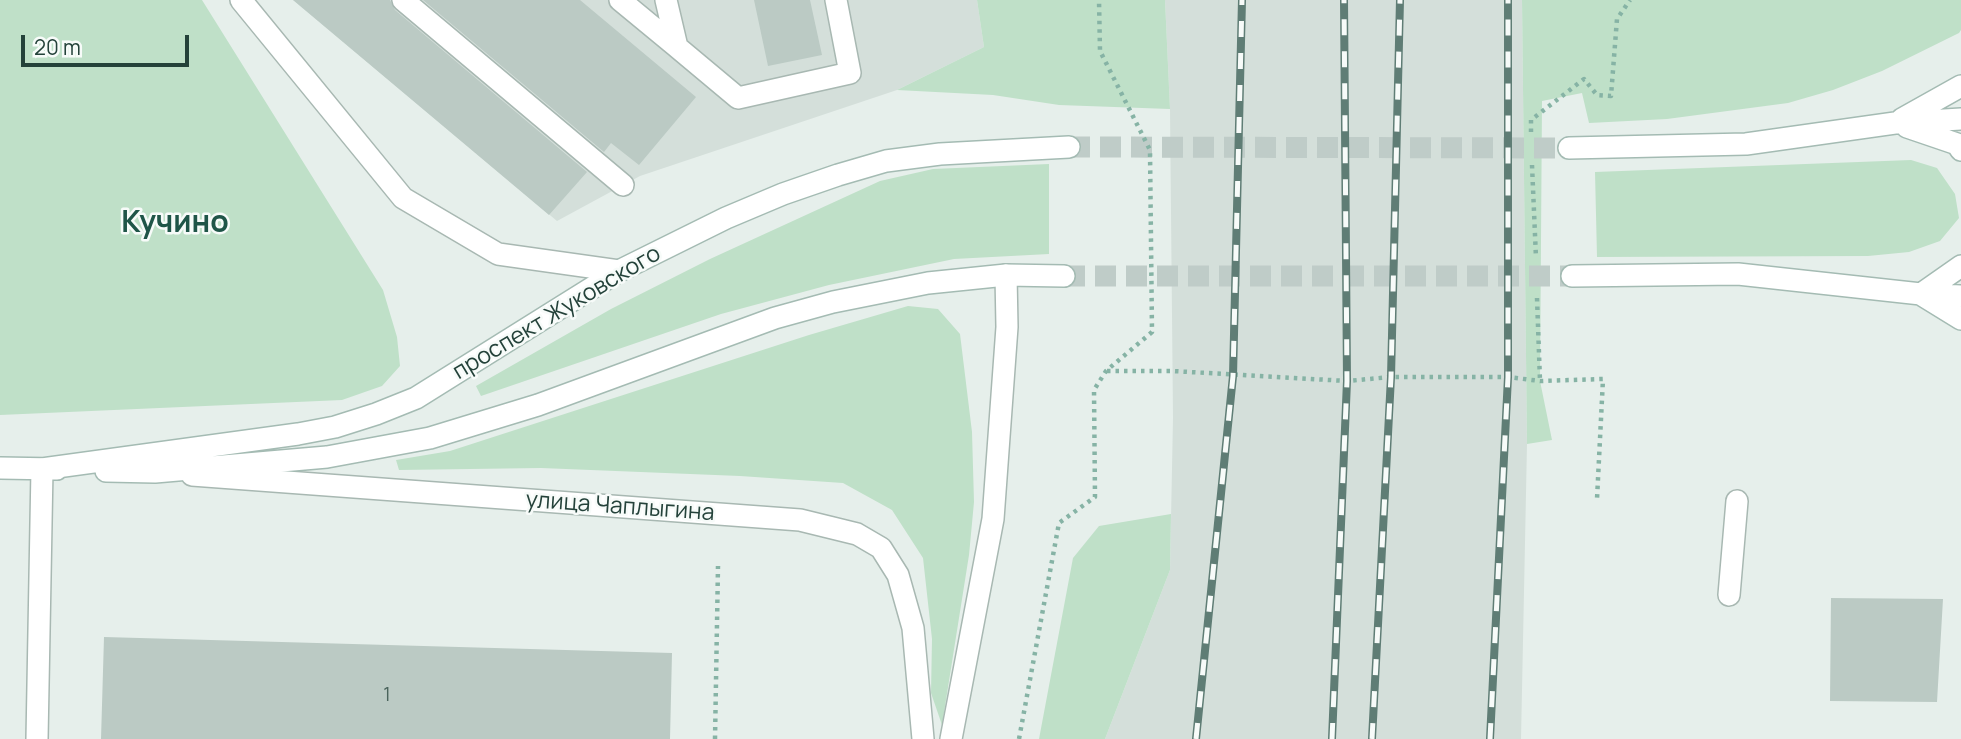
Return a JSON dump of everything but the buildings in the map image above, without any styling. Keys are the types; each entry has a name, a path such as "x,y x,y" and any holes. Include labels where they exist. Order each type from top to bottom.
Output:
{"main road":[{"path":"241,0 403,198 498,254 619,271"},
{"path":"403,0 623,185"},
{"path":"620,0 738,98 850,73 836,0"},
{"path":"666,0 677,47"},
{"path":"1895,123 1961,86"},
{"path":"1569,148 1745,144 1895,123 1961,119"},
{"path":"1895,123 1957,144 1961,150"},
{"name":"проспект Жуковского","path":"42,469 335,427 416,398 619,271 726,218 783,194 886,161 940,154 1069,147"},
{"path":"1921,294 1961,266"},
{"path":"1573,276 1738,274 1961,296"},
{"path":"951,739 993,519 1007,327 1006,275"},
{"name":"проспект Жуковского","path":"0,468 155,472 327,457 430,438 538,405 775,318 833,302 928,283 1006,275 1064,276"},
{"path":"1921,294 1961,319"},
{"path":"37,739 42,469"},
{"name":"улица Чаплыгина","path":"155,472 800,520 857,534 881,548 898,575 914,628 923,739"},
{"path":"1729,595 1737,501"}],"path":[{"path":"1019,739 1059,523 1095,497 1094,390 1106,371 1152,332 1150,150 1100,51 1099,0"},
{"path":"1531,134 1531,120 1584,79 1597,95 1611,96 1617,19 1630,0"},
{"path":"1532,161 1536,271"},
{"path":"1537,285 1540,382"},
{"path":"1106,371 1172,371 1347,381 1391,377 1508,377 1540,382 1603,379 1597,499"},
{"path":"715,739 718,566"}],"shaded area":[{"path":"293,0 977,0 984,47 897,90 640,176 557,221"},
{"path":"1165,0 1522,0 1527,444 1521,739 1105,739 1170,570 1173,418 1170,109"}],"green space":[{"path":"0,0 202,0 383,290 397,337 400,366 382,386 342,400 0,415"},
{"path":"977,0 1165,0 1170,109 1059,105 993,95 897,90 984,47"},
{"path":"1522,0 1961,0 1959,33 1882,71 1833,90 1788,103 1667,119 1589,123 1582,93 1542,101 1540,381 1552,440 1527,444"},
{"path":"1911,160 1937,168 1955,194 1959,218 1940,241 1909,252 1868,256 1597,257 1595,172"},
{"path":"1049,164 1049,254 954,259 829,285 721,314 481,396 476,386 611,309 710,259 880,181 933,169"},
{"path":"908,306 938,309 960,334 972,432 974,502 969,555 942,725 931,693 932,639 923,558 892,510 843,483 541,468 399,470 396,460 450,451 809,335"},
{"path":"1171,514 1170,570 1105,739 1039,739 1073,558 1099,526"}],"tunnel":[{"path":"1069,147 1569,148"},
{"path":"1064,276 1572,276"}],"railway":[{"path":"1196,739 1233,376 1242,0"},
{"path":"1332,739 1347,381 1344,0"},
{"path":"1372,739 1391,377 1400,0"},
{"path":"1490,739 1508,377 1508,0"}],"district":[{"name":"Кучино","path":"175,224"}]}
